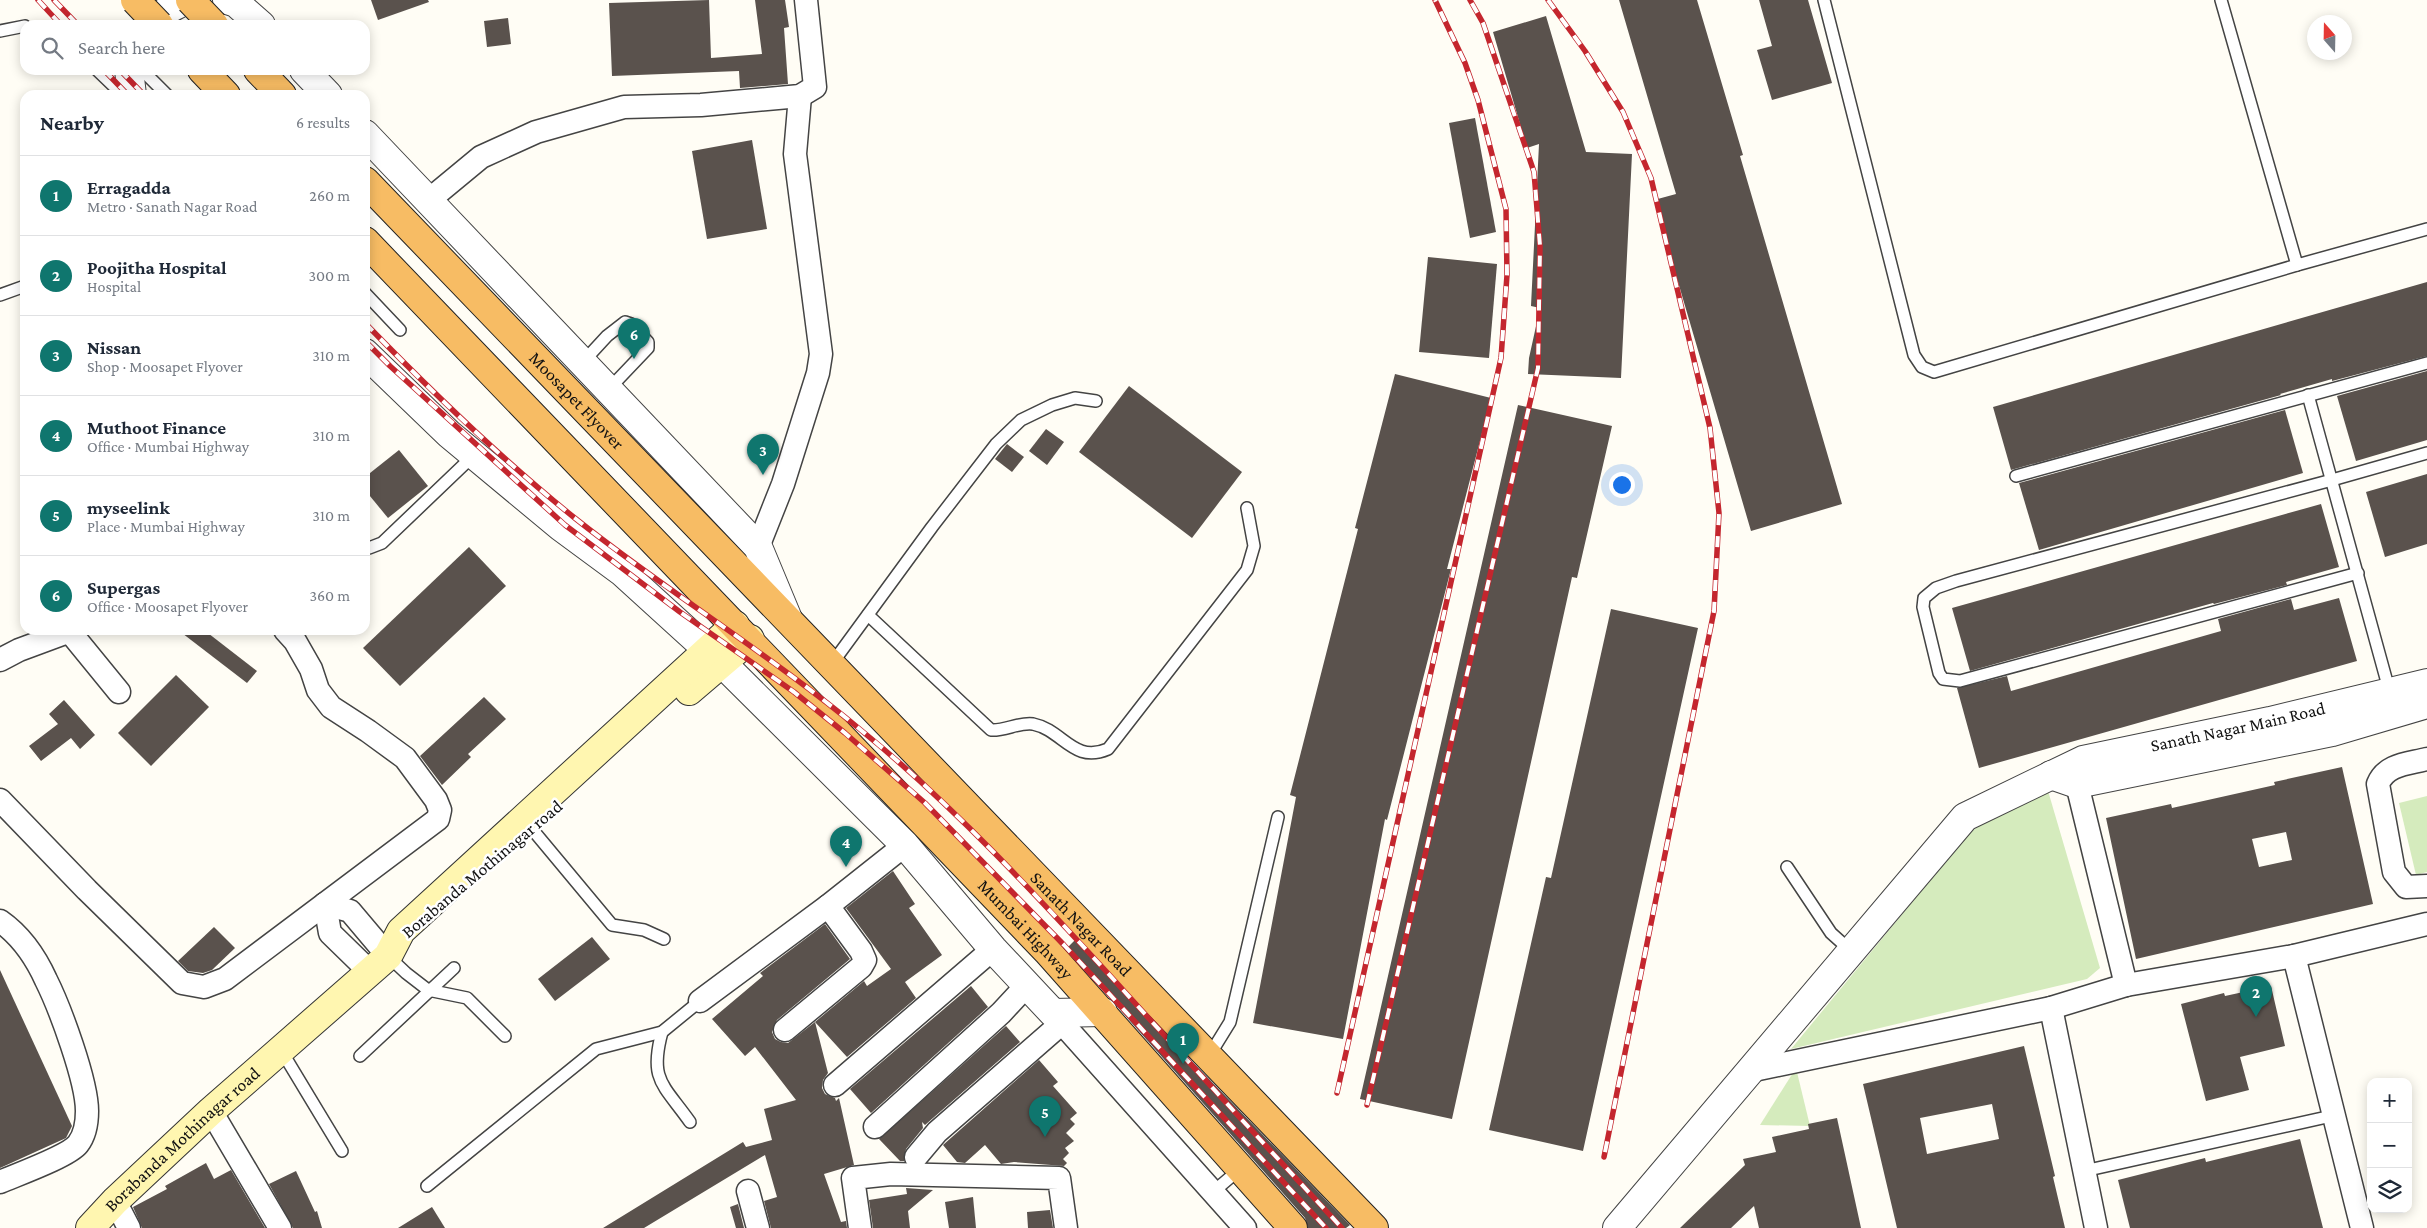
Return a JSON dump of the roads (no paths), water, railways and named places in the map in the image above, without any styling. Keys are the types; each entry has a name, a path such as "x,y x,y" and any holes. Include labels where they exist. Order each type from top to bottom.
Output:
{"highway":[{"path":"135,0 154,20"},
{"path":"190,0 209,20"},
{"path":"207,75 221,90"},
{"path":"263,75 277,90"},
{"name":"Moosapet Flyover","path":"370,186 789,621"},
{"path":"370,246 704,595 743,632"},
{"name":"Sanath Nagar Road","path":"789,621 1208,1058 1374,1228"},
{"name":"Mumbai Highway","path":"743,632 1103,1012 1292,1228"},
{"path":"904,802 935,773"},
{"path":"1002,905 1034,875"}],"main road":[{"name":"Borabanda Mothinagar road","path":"90,1228 115,1201 211,1111 407,936 532,829 743,632"},
{"path":"385,956 401,931 715,657"}],"street":[{"path":"155,20 166,10 178,3 190,0"},
{"path":"429,200 481,157 536,132 624,107 700,105 800,96 815,87 806,0"},
{"path":"236,1 256,20"},
{"path":"130,75 131,90"},
{"path":"309,75 323,90"},
{"path":"758,547 783,484 818,373 821,354 795,154 800,96"},
{"path":"370,139 758,547 789,621"},
{"path":"370,358 449,434 561,527 622,572 715,657 905,845 994,949 1245,1228"},
{"path":"0,660 19,650 61,635"},
{"path":"75,635 119,692"},
{"path":"0,800 182,984 204,987 224,979 438,820 440,810 436,800 405,758 368,730 331,708 318,690 310,669 295,641 290,635"},
{"name":"Sanath Nagar Main Road","path":"1617,1228 1965,817 2083,760 2270,721 2392,702 2427,684"},
{"path":"2051,775 2077,784 2332,732 2392,702 2427,704"},
{"path":"2427,759 2394,767 2382,774 2378,784 2394,872 2406,887 2427,886"},
{"path":"2077,784 2126,985"},
{"path":"700,1001 828,906 905,845"},
{"path":"325,904 350,911 385,956"},
{"path":"785,1030 861,967 865,960 861,951 828,906"},
{"path":"0,920 13,930 46,980 69,1039 86,1094 88,1112 85,1128 78,1144 51,1160 0,1182"},
{"path":"1749,1071 2051,1008 2126,985 2294,956 2427,924"},
{"path":"835,1085 994,949"},
{"path":"2294,956 2336,1115 2362,1228"},
{"path":"875,1127 1001,1013 1027,985"},
{"path":"2051,1008 2096,1228"},
{"path":"916,1157 937,1132 1058,1018 1103,1012"},
{"path":"211,1111 280,1228"},
{"path":"860,1228 853,1178 891,1174 1059,1178 1066,1228"},
{"path":"748,1191 758,1228"},
{"path":"115,1201 129,1228"}],"lane":[{"path":"1824,0 1914,355 1922,367 1934,372 2297,264 2427,229"},
{"path":"2221,0 2297,264"},
{"path":"0,31 20,27"},
{"path":"102,75 118,90"},
{"path":"147,75 163,90"},
{"path":"0,295 20,288"},
{"path":"370,298 400,330"},
{"path":"583,362 607,336 625,322 631,324 648,342 648,348 608,390"},
{"path":"2016,476 2427,363"},
{"path":"2308,396 2392,702"},
{"path":"831,665 932,527 1002,438 1021,420 1052,405 1076,398 1096,400"},
{"path":"2358,573 1960,681 1943,679 1939,673 1923,607 1924,598 1936,588 1956,581 2427,453"},
{"path":"370,548 382,543 474,455"},
{"path":"868,615 991,730 1002,730 1032,724 1041,727 1074,749 1096,754 1108,749 1247,570 1254,546 1246,508"},
{"path":"1208,1058 1230,1022 1278,817"},
{"path":"532,829 612,925 644,930 664,939"},
{"path":"1787,867 1831,933 1851,951"},
{"path":"385,956 428,990 468,998 505,1036"},
{"path":"360,1056 428,990 454,968"},
{"path":"427,1186 596,1049 662,1032 700,1001"},
{"path":"662,1032 657,1051 658,1077 690,1122"},
{"path":"280,1050 342,1151"},
{"path":"2084,1171 2336,1115"},
{"path":"1213,1192 1240,1168"}],"railway":[{"path":"38,0 56,20"},
{"path":"54,0 73,20"},
{"path":"1337,1093 1501,358 1507,275 1506,209 1478,100 1465,63 1435,0"},
{"path":"1367,1105 1538,368 1540,246 1534,172 1483,23 1470,0"},
{"path":"1548,0 1585,51 1623,112 1651,178 1710,428 1719,513 1714,611 1604,1157"},
{"path":"109,75 123,90"},
{"path":"125,75 139,90"},
{"path":"370,328 468,424 548,496 647,573 792,676 862,731 929,789 1055,916 1342,1228"},
{"path":"370,346 565,525 680,612 794,692 845,733 925,803 1064,945 1326,1228"}],"place":[{"name":"Supergas","path":"634,359"},
{"name":"Nissan","path":"763,475"},
{"name":"Muthoot Finance","path":"846,867"},
{"name":"Poojitha Hospital","path":"2256,1017"},
{"name":"Erragadda","path":"1183,1064"},
{"name":"myseelink","path":"1045,1137"}]}
